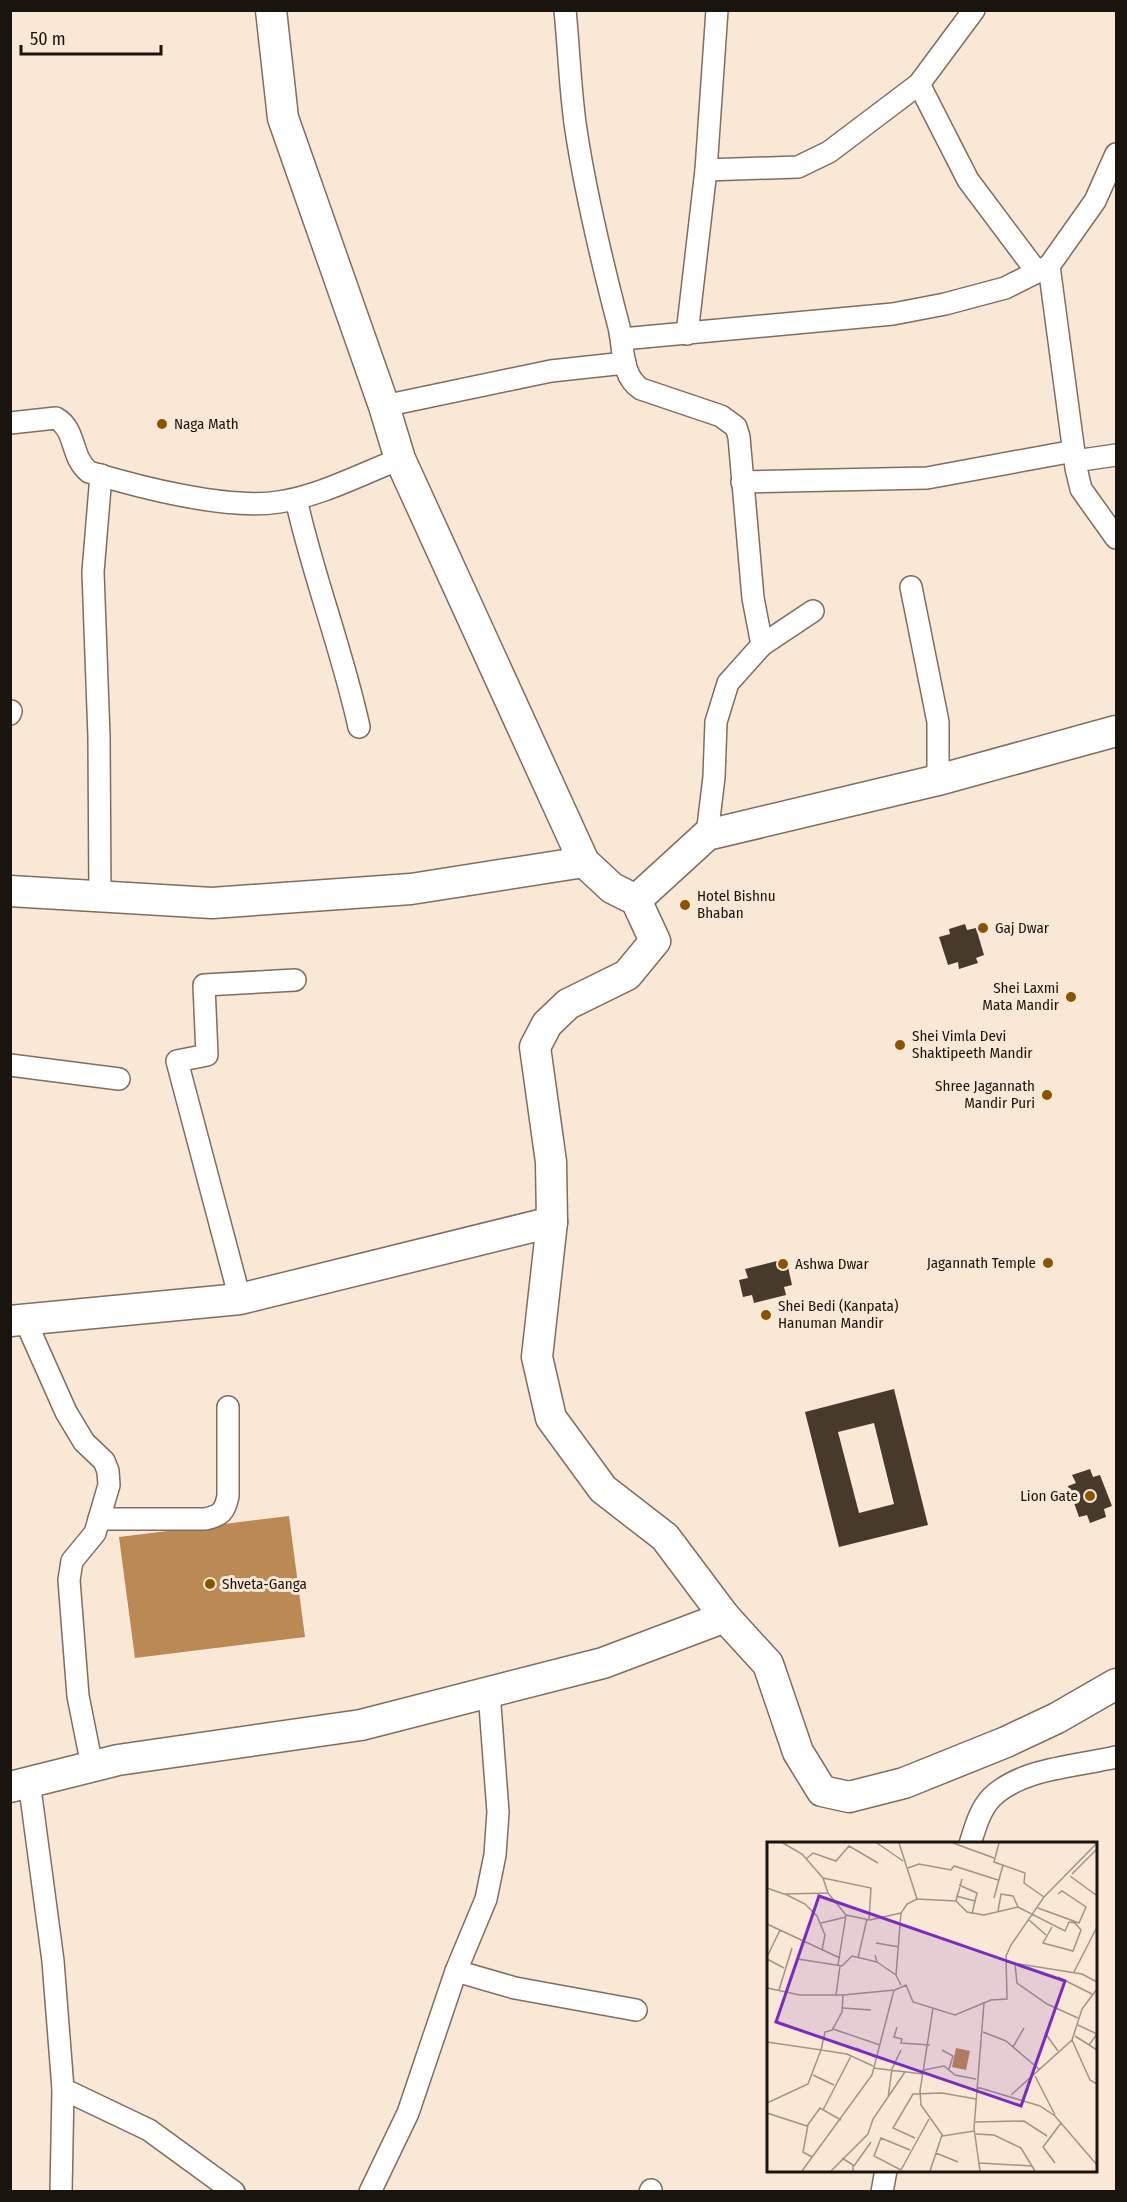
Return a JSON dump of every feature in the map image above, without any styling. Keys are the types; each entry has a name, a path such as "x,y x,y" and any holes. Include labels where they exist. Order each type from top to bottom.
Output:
{"main road":[{"path":"271,10 283,118 384,406 400,459 584,862 612,888 636,900 655,941 627,975 568,1004 547,1024 535,1047 551,1161 552,1222 537,1357 551,1418 603,1489 665,1537 725,1617 768,1664 798,1752 822,1791 849,1797 904,1783 1006,1742 1057,1718 1116,1683"},
{"path":"636,900 707,834 938,780 1116,731"},
{"path":"10,891 212,903 411,889 584,862"},
{"path":"18,1321 240,1299 552,1222"},
{"path":"20,1784 92,1766 361,1725 603,1663 725,1617"}],"street":[{"path":"565,10 576,127 585,182 632,383 641,389 730,421 739,437 753,598 762,645"},
{"path":"687,334 706,170 717,10"},
{"path":"706,170 798,168 829,152 919,84 974,10"},
{"path":"919,84 968,180 1043,269 1081,489 1116,538"},
{"path":"622,339 893,314 945,304 1005,288 1043,269 1095,201 1116,154"},
{"path":"384,406 539,373 626,363"},
{"path":"10,423 46,417 64,423 82,466 101,475 204,499 259,504 296,499 400,459"},
{"path":"742,482 927,478 1075,456 1116,455"},
{"path":"100,898 99,737 93,572 101,475"},
{"path":"296,499 310,563 347,676 359,726"},
{"path":"911,587 938,722 938,780"},
{"path":"707,834 714,777 716,722 728,683 762,645 813,611"},
{"path":"240,1299 177,1061 207,1055 204,985 295,980"},
{"path":"10,1065 120,1079"},
{"path":"18,1321 84,1443 104,1461 109,1485 95,1533 72,1561 69,1580 78,1696 92,1766"},
{"path":"99,1519 205,1519 218,1516 225,1510 228,1496 228,1407"},
{"path":"370,2192 408,2113 456,1971 486,1899 495,1856 498,1812 489,1692"},
{"path":"971,1842 976,1822 991,1798 1006,1787 1037,1774 1116,1757"},
{"path":"20,1784 53,1961 63,2089 61,2192"},
{"path":"456,1971 515,1988 636,2010"},
{"path":"63,2089 149,2130 234,2192"},
{"path":"882,2192 886,2172"}],"shaded area":[{"path":"289,1516 305,1637 135,1658 119,1537"}],"building":[{"path":"965,924 967,930 976,928 984,955 976,958 978,963 959,969 958,962 948,965 939,937 950,934 949,929"},
{"path":"777,1261 779,1269 788,1267 792,1285 784,1287 786,1295 754,1303 752,1295 743,1297 739,1280 748,1278 745,1269"},
{"path":"894,1389 928,1525 839,1547 805,1412","holes":["874,1423 894,1504 859,1513 838,1432"]},
{"name":"Lion Gate","path":"1090,1469 1093,1477 1100,1475 1112,1506 1104,1509 1106,1517 1090,1523 1087,1515 1079,1517 1068,1486 1076,1483 1072,1475"}],"place":[{"name":"Naga Math","path":"162,424"},
{"name":"Hotel Bishnu Bhaban","path":"685,905"},
{"name":"Gaj Dwar","path":"983,928"},
{"name":"Shei Laxmi Mata Mandir","path":"1071,997"},
{"name":"Shei Vimla Devi Shaktipeeth Mandir","path":"900,1045"},
{"name":"Shree Jagannath Mandir Puri","path":"1047,1095"},
{"name":"Jagannath Temple","path":"1048,1263"},
{"name":"Ashwa Dwar","path":"783,1264"},
{"name":"Shei Bedi (Kanpata) Hanuman Mandir","path":"766,1315"},
{"name":"Lion Gate","path":"1090,1496"},
{"name":"Shveta-Ganga","path":"210,1584"}]}
